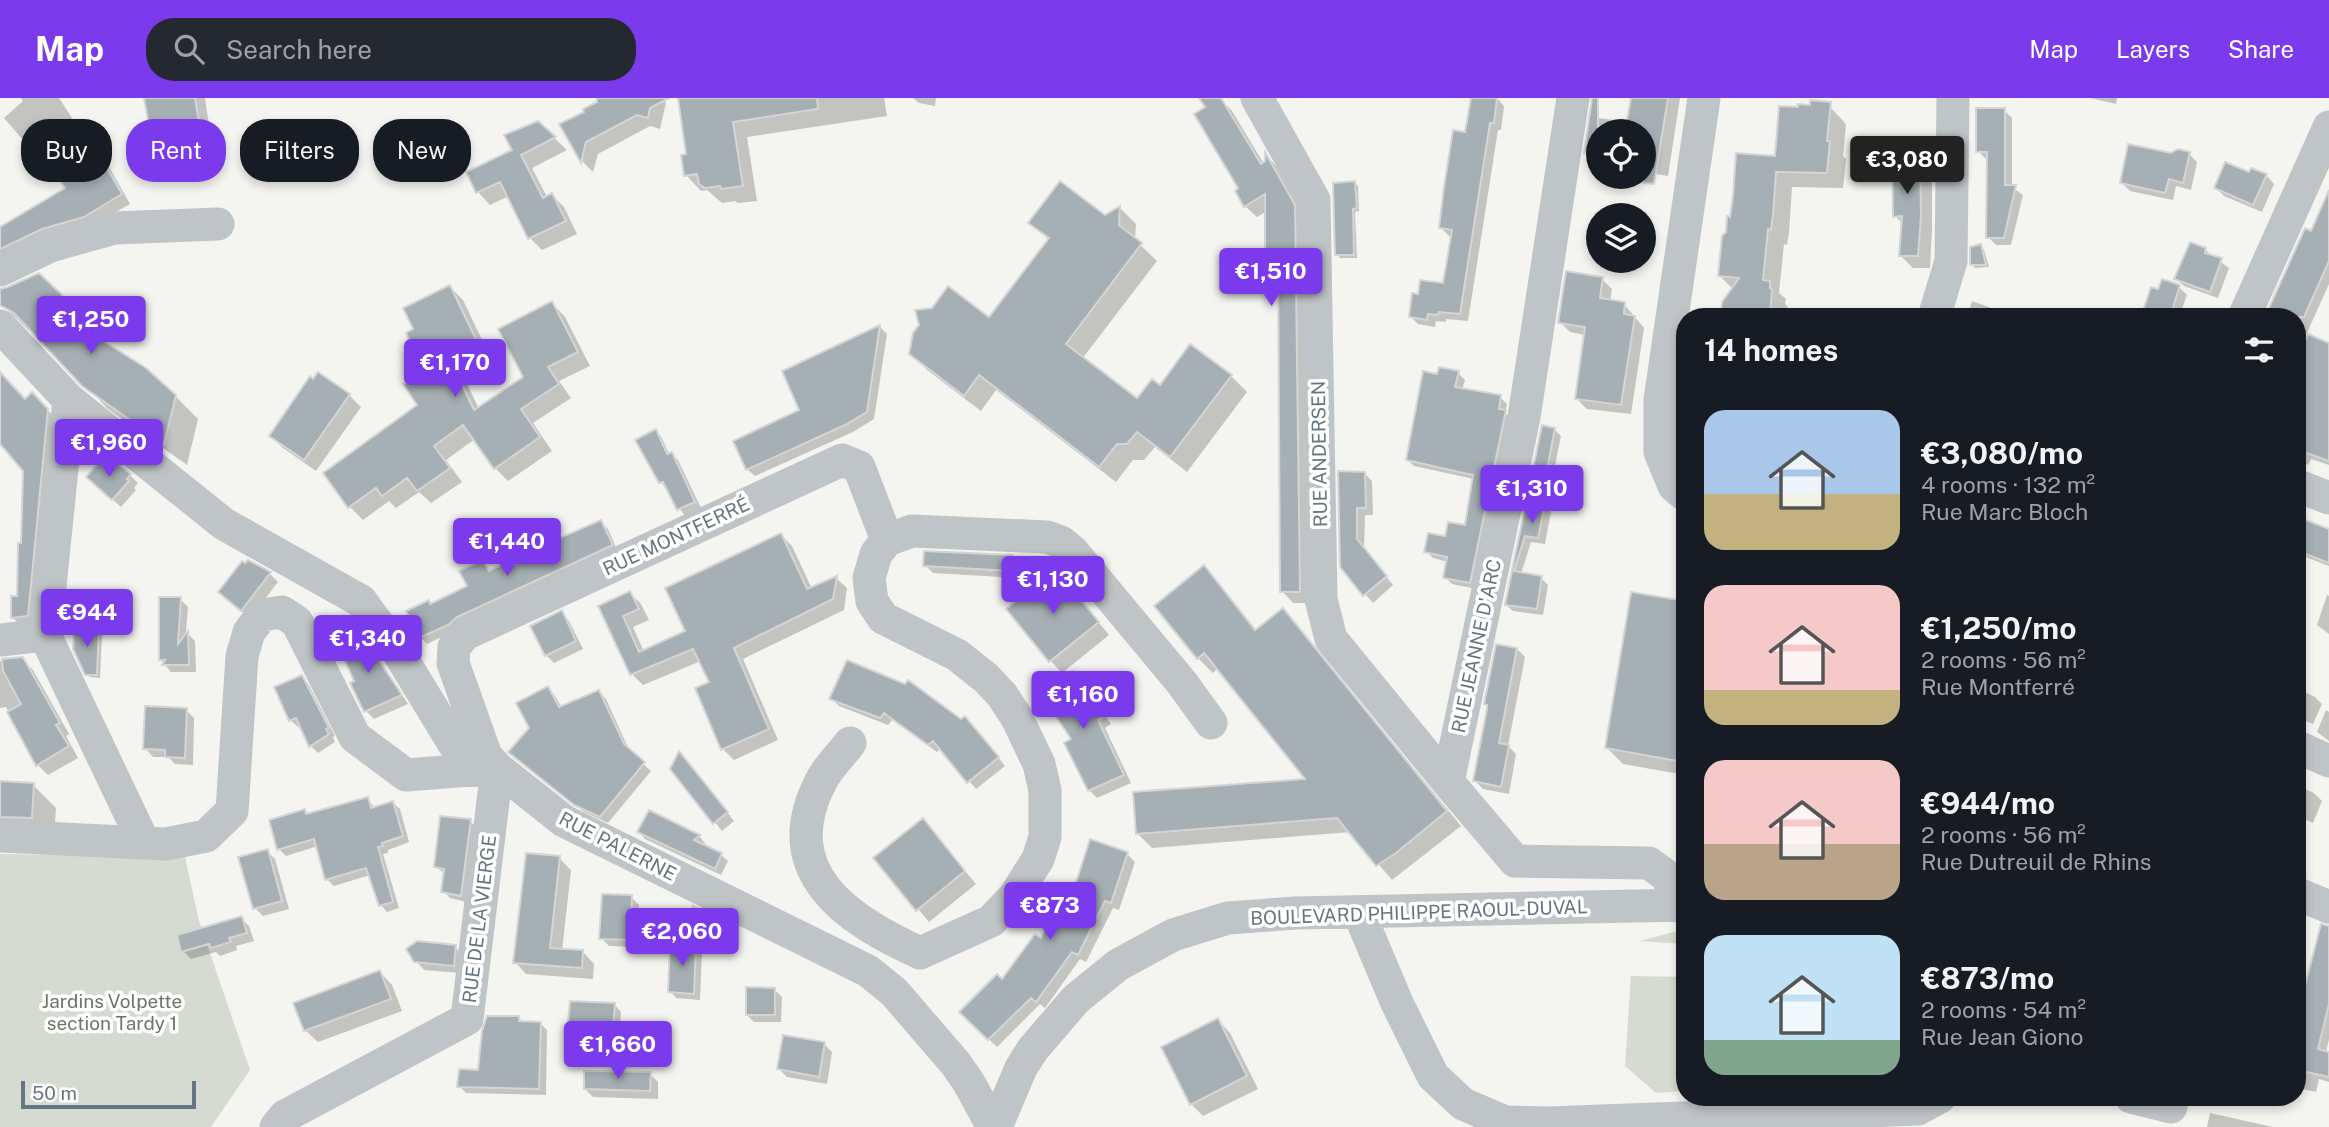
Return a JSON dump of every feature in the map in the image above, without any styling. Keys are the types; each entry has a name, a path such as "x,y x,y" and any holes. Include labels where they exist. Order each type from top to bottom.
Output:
{"street":[{"name":"RUE ANDERSEN","path":"1257,98 1314,200 1321,599 1331,639 1448,782"},
{"name":"RUE JEANNE D'ARC","path":"1448,782 1524,417 1573,98"},
{"path":"1676,488 1660,452 1660,400 1704,98"},
{"path":"1937,308 1951,261 1953,98"},
{"path":"2248,308 2329,127"},
{"path":"0,270 50,246 114,228 218,224"},
{"path":"0,326 69,400 225,524 361,601 398,652 454,744 491,762"},
{"path":"69,400 45,635 144,843"},
{"name":"RUE MONTFERRÉ","path":"491,762 453,663 454,647 466,634 842,460 859,467 887,540"},
{"path":"2306,489 2329,498"},
{"path":"894,992 920,953 991,921 1014,897 1038,859 1045,837 1045,790 1039,764 1017,718 1002,695 957,655 883,618 872,601 869,578 876,554 887,540 912,531 1047,537 1061,542 1073,552 1182,683 1211,723"},
{"path":"0,836 166,844 206,836 232,811 242,656 249,632 262,615 282,612 297,622 355,737 406,775 491,762"},
{"path":"0,640 45,635"},
{"path":"850,743 822,779 809,808 807,843 814,873 831,898 855,919 882,936 920,953"},
{"path":"2306,751 2329,761"},
{"name":"RUE PALERNE","path":"491,762 564,821 868,971 894,992 956,1064 995,1127"},
{"name":"RUE DE LA VIERGE","path":"276,1127 285,1116 467,1019 491,762"},
{"path":"1448,782 1515,862 1649,863 1668,877 1676,895"},
{"path":"2306,897 2329,907"},
{"name":"BOULEVARD PHILIPPE RAOUL-DUVAL","path":"995,1127 1021,1068 1033,1049 1076,999 1118,965 1173,935 1228,918 1295,914 1676,906"},
{"path":"1359,913 1397,1003 1433,1076 1463,1104 1505,1122 1549,1123 1918,1109 1924,1106"}],"green space":[{"name":"Jardins Volpette section Tardy 1","path":"0,854 185,857 199,921 250,1070 211,1127 0,1127"},
{"path":"1676,931 1676,943 1640,941"},
{"path":"1631,976 1676,977 1676,1092 1656,1093 1625,1066"}],"building":[{"path":"144,98 195,98 198,119 148,119"},
{"path":"597,98 669,98 650,108 648,118 637,115 586,142 581,163 559,124 584,112 583,109 597,102"},
{"path":"678,98 817,98 818,109 733,122 743,186 705,188 699,184 697,174 684,176 681,155 686,154"},
{"path":"1199,98 1221,98 1261,164 1265,161 1265,152 1295,205 1300,592 1280,592 1278,253 1265,253 1265,194 1244,207 1235,191 1238,188 1194,114 1205,107"},
{"path":"1471,98 1497,98 1494,123 1490,123 1460,314 1428,314 1427,320 1409,317 1412,293 1418,294 1420,280 1443,283 1452,230 1439,228 1444,187 1453,130 1465,132"},
{"path":"1592,98 1598,98 1598,119 1589,119"},
{"path":"1631,98 1668,98 1656,172 1656,119 1627,119"},
{"path":"1810,100 1831,102 1827,173 1776,172 1773,215 1771,230 1768,229 1763,280 1770,281 1771,308 1722,308 1722,302 1739,278 1718,276 1722,236 1726,232 1727,216 1730,217 1736,153 1775,156 1779,106 1810,105"},
{"path":"1976,108 2005,108 2005,185 2016,185 2004,238 1986,238 1987,152 1976,152"},
{"path":"538,121 556,137 521,155 543,198 552,193 566,221 528,239 500,182 476,193 471,182 471,170 512,150 504,135"},
{"path":"2128,144 2171,153 2178,149 2190,152 2183,183 2169,179 2165,193 2120,183"},
{"path":"1892,146 1920,146 1921,216 1918,256 1899,256 1902,216 1893,217"},
{"path":"2225,162 2249,172 2251,168 2267,174 2253,205 2214,188"},
{"path":"112,177 122,194 84,217 42,229 0,249 0,227 65,188 61,182 112,182"},
{"path":"1060,181 1105,215 1120,206 1119,225 1142,243 1066,344 1137,398 1152,379 1160,385 1190,344 1232,375 1170,457 1137,432 1127,444 1117,444 1099,467 979,375 964,396 909,354 913,333 919,325 915,310 932,308 948,286 989,317 1049,238 1028,223"},
{"path":"1355,181 1357,208 1353,209 1354,255 1335,255 1333,183"},
{"path":"2329,190 2329,261 2306,313 2306,308 2269,308 2305,228 2311,231"},
{"path":"2190,242 2206,248 2205,253 2222,258 2210,292 2174,279"},
{"path":"1981,244 1986,265 1970,265 1970,247"},
{"path":"1566,271 1603,277 1600,298 1625,302 1624,314 1635,316 1621,405 1575,399 1585,327 1558,323"},
{"path":"39,273 60,293 89,332 146,368 176,395 164,444 82,386 14,313 0,305 0,289"},
{"path":"2162,279 2180,285 2173,308 2144,308 2151,287 2158,289"},
{"path":"450,285 480,348 451,362 474,410 523,377 498,329 552,301 578,352 548,367 559,384 521,409 540,437 494,469 463,425 434,446 450,468 417,491 407,478 382,496 376,488 348,508 323,473 417,405 403,384 425,374 406,333 413,329 403,308"},
{"path":"880,325 867,412 845,425 746,470 733,441 799,410 782,371"},
{"path":"2308,334 2329,343 2329,461 2306,453"},
{"path":"1439,367 1459,371 1455,387 1501,395 1499,409 1506,410 1470,583 1443,578 1447,557 1424,552 1428,533 1445,536 1448,522 1465,525 1473,475 1406,460 1423,371 1437,374"},
{"path":"0,372 25,399 32,392 48,409 28,616 11,618 11,596 17,596 23,471 0,444"},
{"path":"318,372 350,394 304,460 269,436 310,376 313,379"},
{"path":"1542,425 1555,428 1548,464 1551,465 1543,503 1545,504 1538,538 1525,536 1514,571 1542,576 1537,609 1505,605"},
{"path":"656,429 667,454 672,452 695,502 677,510 663,482 659,483 635,440"},
{"path":"100,461 108,468 115,462 131,474 127,479 129,481 112,500 86,477"},
{"path":"1338,471 1365,472 1366,508 1357,508 1357,539 1387,576 1363,596 1340,567"},
{"path":"601,520 613,545 457,617 448,625 419,638 406,611 429,600 430,604 467,586 459,571 483,560 489,571 506,563 508,567 551,550 548,543"},
{"path":"2306,520 2329,529 2329,563 2306,554"},
{"path":"781,533 807,589 837,576 833,599 734,648 769,729 721,750 695,688 709,682 693,649 630,675 598,606 630,591 639,609 623,616 639,652 685,631 665,588"},
{"path":"924,551 1012,555 1011,571 923,566"},
{"path":"248,560 271,572 241,611 218,592 242,561 245,563"},
{"path":"1204,565 1255,630 1283,608 1447,811 1376,866 1337,818 1136,834 1133,792 1305,779 1204,653 1197,659 1154,606"},
{"path":"1056,569 1099,622 1049,662 1006,609"},
{"path":"1631,592 1676,600 1676,761 1605,748"},
{"path":"159,597 181,597 178,644 188,631 189,665 162,665 165,660 159,660"},
{"path":"562,610 576,641 545,656 530,626"},
{"path":"74,628 99,629 97,675 85,675 73,649"},
{"path":"363,636 402,695 364,712 350,683 354,681 339,647"},
{"path":"1496,644 1517,648 1499,743 1509,745 1501,787 1473,781"},
{"path":"23,657 60,723 56,725 69,746 36,766 7,712 21,704 3,671 2,659"},
{"path":"847,660 905,684 908,680 961,719 965,716 999,757 967,783 933,741 928,745 884,713 880,718 829,699"},
{"path":"1073,671 1104,716 1098,720 1124,775 1088,791 1064,743 1071,739 1040,693"},
{"path":"302,675 329,728 326,729 329,734 309,747 296,718 289,721 274,687"},
{"path":"548,686 559,707 599,690 624,744 645,762 600,817 574,805 508,752 529,728 516,703"},
{"path":"145,706 187,708 185,758 165,757 165,750 143,749"},
{"path":"679,751 728,812 713,824 670,769"},
{"path":"0,781 34,783 32,818 0,817"},
{"path":"368,797 371,808 393,801 403,836 378,847 393,902 379,906 366,868 325,880 314,839 277,850 269,820 305,809 306,814"},
{"path":"649,810 700,835 694,840 722,853 715,869 637,832"},
{"path":"440,816 471,819 461,896 441,892 444,869 434,867"},
{"path":"923,818 965,871 916,911 873,858"},
{"path":"1090,839 1128,852 1111,903 1105,901 1078,955 1072,952 1036,1002 1031,998 988,1040 959,1012 997,974 1002,979 1035,934 1041,938 1066,888 1073,892"},
{"path":"268,849 282,901 253,909 238,857"},
{"path":"526,853 560,856 550,948 583,950 582,968 513,963"},
{"path":"602,894 632,895 630,940 599,939"},
{"path":"693,906 711,915 711,933 693,931"},
{"path":"242,916 247,933 229,938 231,942 211,948 209,944 181,952 177,935"},
{"path":"2321,924 2329,926 2329,1004 2318,1049 2329,1052 2329,1077 2306,1072 2306,982"},
{"path":"417,941 456,945 454,966 414,962 406,949"},
{"path":"670,943 696,944 694,994 668,992"},
{"path":"380,970 391,999 304,1031 293,1003"},
{"path":"746,987 775,988 775,1015 746,1015"},
{"path":"570,1001 615,1003 613,1028 597,1028 594,1035 567,1033"},
{"path":"487,1016 519,1016 519,1021 541,1022 539,1089 457,1087 459,1069 478,1070 482,1031"},
{"path":"1218,1018 1247,1076 1190,1105 1161,1047"},
{"path":"783,1035 825,1042 819,1077 777,1069"},
{"path":"584,1071 651,1072 650,1091 584,1089"}]}
